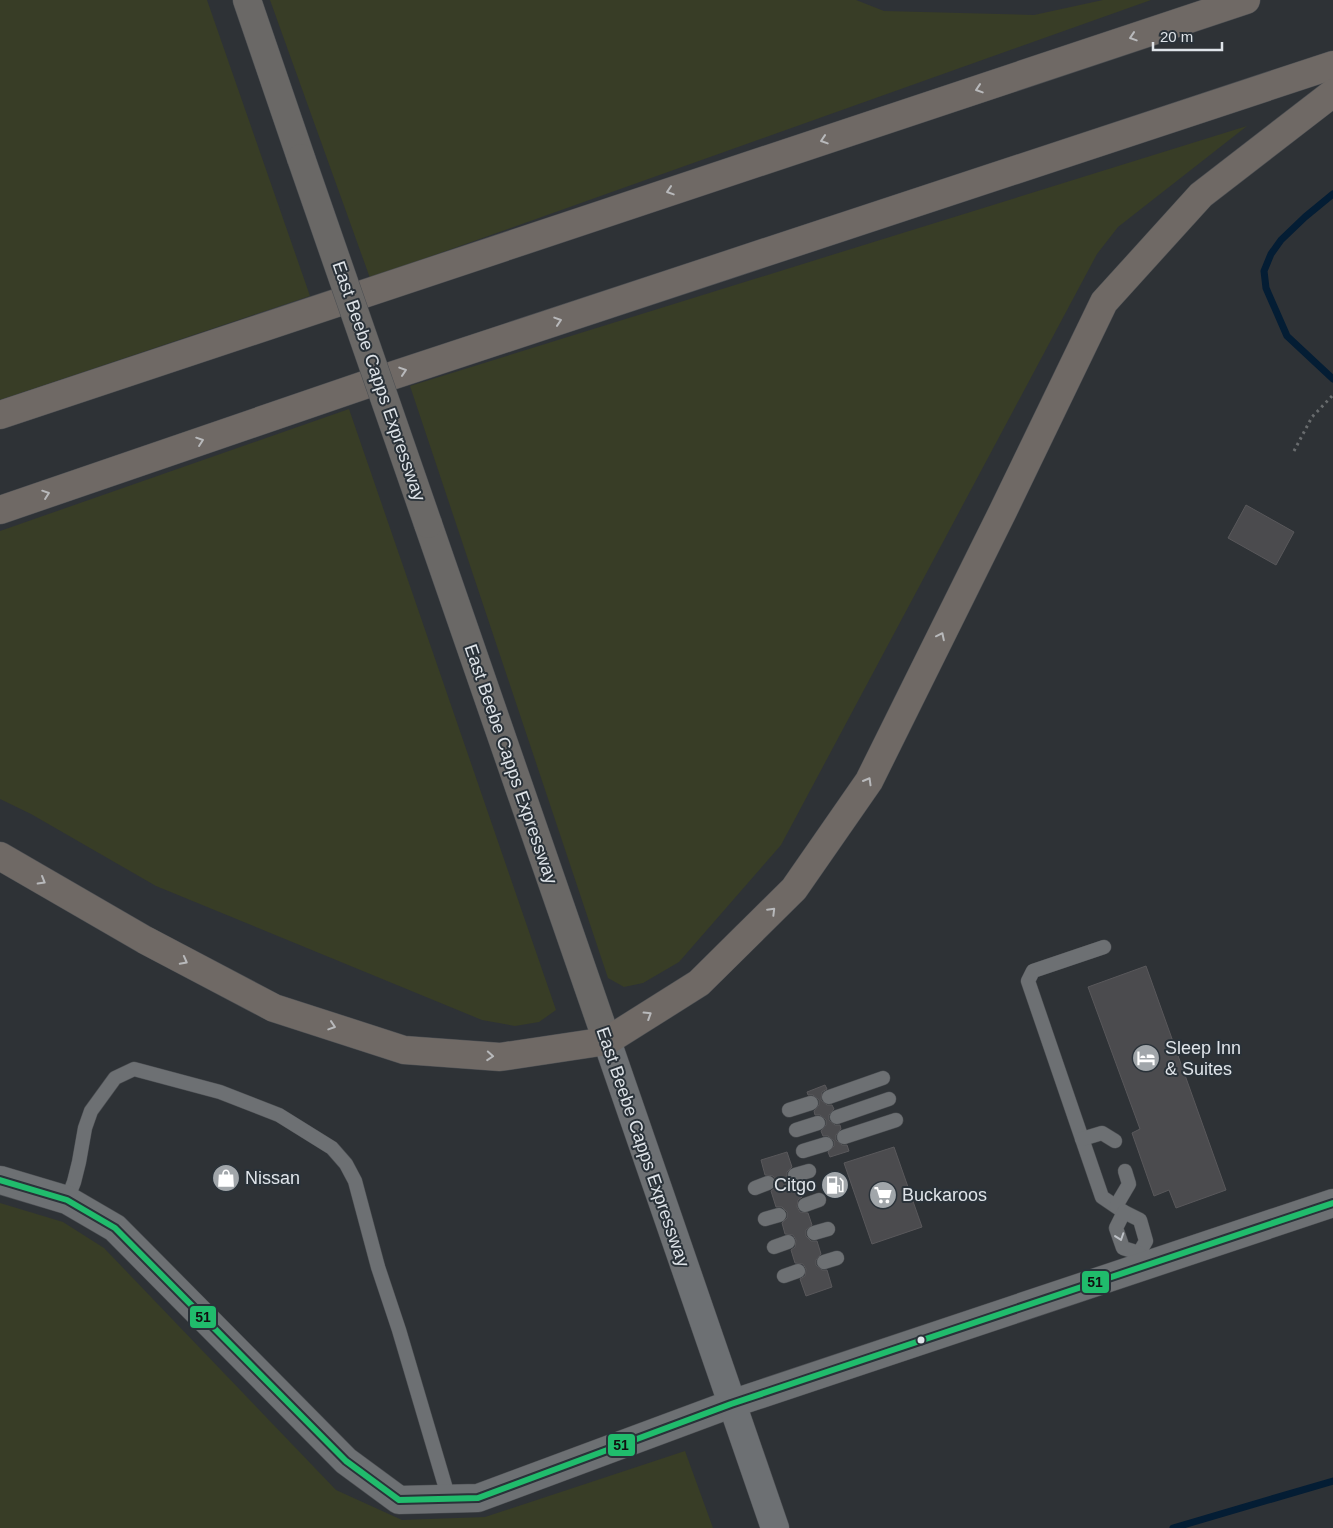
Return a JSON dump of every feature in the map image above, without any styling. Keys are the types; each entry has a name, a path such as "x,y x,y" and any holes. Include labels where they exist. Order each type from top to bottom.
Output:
{"highway":[{"path":"0,415 1246,0"},
{"path":"0,510 375,381 1333,65"},
{"path":"0,856 145,940 274,1008 404,1050 500,1057 607,1041 699,983 794,890 868,781 1003,511 1104,302 1201,196 1333,93"}],"main road":[{"name":"East Beebe Capps Expressway","path":"246,0 607,1041"}],"street":[{"name":"East Beebe Capps Expressway","path":"607,1041 775,1528"},
{"path":"0,1180 68,1200 115,1228 346,1461 399,1500 478,1498 732,1404 1141,1259 1333,1203"}],"lane":[{"path":"1104,947 1033,972 1028,981 1102,1197 1120,1209 1140,1220 1146,1240 1141,1259 1123,1248 1116,1228 1120,1209 1129,1184 1125,1171"},
{"path":"68,1200 78,1169 84,1128 91,1110 115,1078 134,1069 220,1092 278,1115 332,1148 346,1164 355,1181 378,1267 399,1330 449,1499"},
{"path":"830,1097 882,1078"},
{"path":"837,1117 889,1099"},
{"path":"789,1110 811,1103"},
{"path":"844,1137 896,1120"},
{"path":"796,1130 818,1123"},
{"path":"1082,1139 1102,1133 1115,1141"},
{"path":"803,1151 826,1144"},
{"path":"795,1175 809,1170"},
{"path":"805,1205 819,1200"},
{"path":"774,1247 788,1242"},
{"path":"784,1276 798,1271"}],"path":[{"path":"1294,451 1312,417 1333,395"}],"green space":[{"path":"0,0 207,0 310,296 0,400"},
{"path":"270,0 856,0 884,11 1034,15 1103,0 1151,0 370,278"},
{"path":"1247,126 1118,227 1097,254 781,845 679,962 643,983 624,987 608,978 410,386"},
{"path":"349,409 556,1010 539,1022 515,1026 482,1020 156,886 31,814 0,799 0,531"},
{"path":"0,1203 63,1222 104,1248 336,1490 402,1520 485,1517 685,1451 713,1528 0,1528"}],"building":[{"path":"1246,505 1294,532 1276,565 1228,538"},
{"name":"Sleep Inn & Suites","path":"1146,966 1226,1190 1176,1208 1169,1190 1154,1196 1132,1133 1140,1129 1088,987"},
{"path":"825,1085 827,1089 822,1092 821,1100 827,1105 832,1105 834,1109 829,1115 829,1120 835,1125 840,1125 841,1129 836,1135 836,1140 842,1145 847,1145 849,1151 830,1157 828,1152 834,1146 834,1141 828,1136 823,1136 821,1131 826,1125 826,1120 820,1115 815,1115 814,1111 819,1105 819,1100 813,1095 808,1095 807,1092"},
{"name":"Buckaroos","path":"894,1147 922,1227 872,1244 844,1163"},
{"path":"787,1152 792,1167 787,1172 787,1178 792,1183 798,1183 802,1197 798,1200 797,1207 800,1212 808,1213 812,1225 806,1230 806,1236 811,1241 817,1241 821,1254 816,1260 816,1265 822,1270 827,1270 832,1287 806,1296 800,1279 805,1276 806,1269 803,1264 795,1263 791,1250 795,1247 796,1240 793,1235 785,1234 782,1223 787,1218 787,1212 782,1207 776,1207 771,1191 775,1188 776,1180 773,1176 765,1175 761,1160"}],"waterway":[{"path":"1333,194 1281,240 1271,254 1264,271 1266,288 1287,336 1333,379"},
{"path":"1173,1528 1333,1481"}],"transit line":[{"name":"51","path":"0,1180 67,1200 115,1228 346,1461 399,1500 478,1498 731,1404 1333,1203"}],"place":[{"name":"Sleep Inn & Suites","path":"1146,1058"},
{"name":"Nissan","path":"226,1178"},
{"name":"Citgo","path":"835,1185"},
{"name":"Buckaroos","path":"883,1195"}]}
